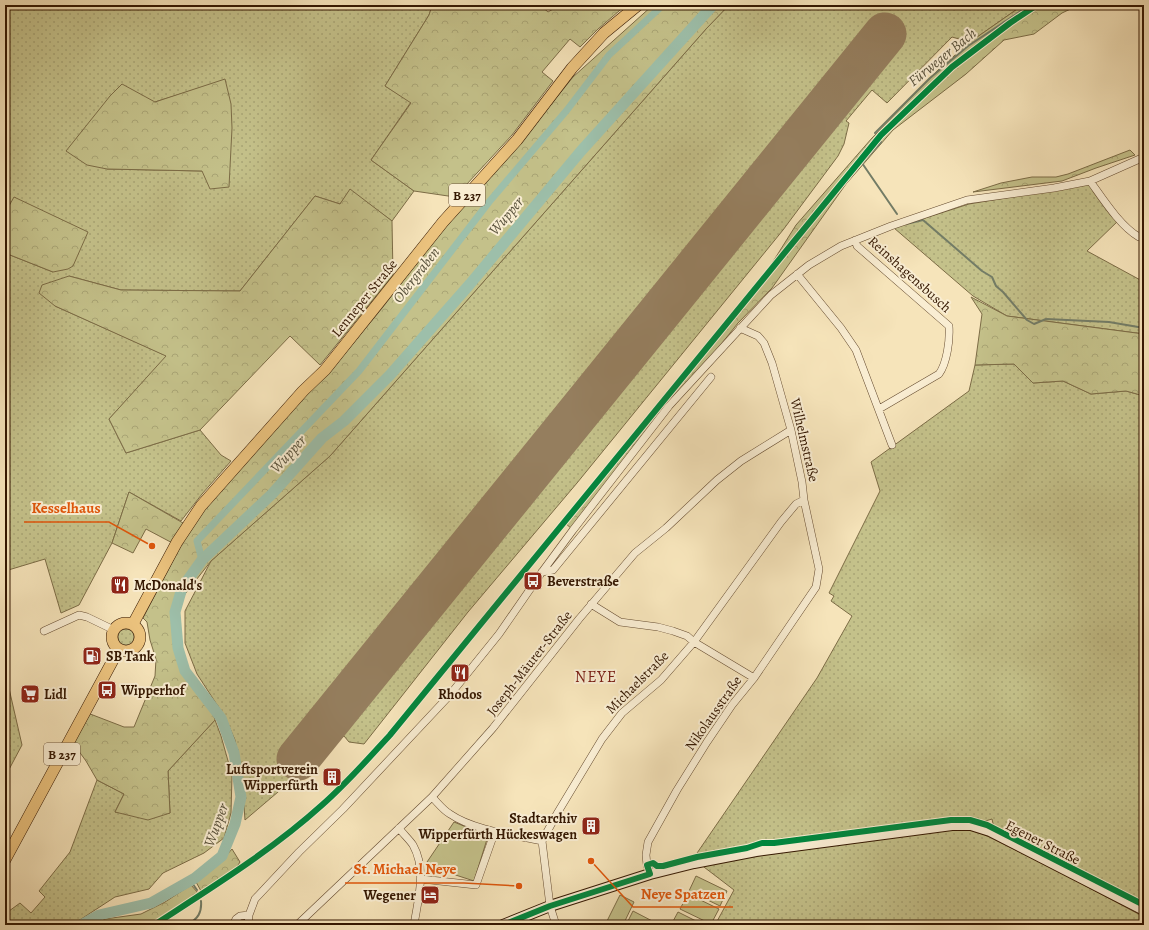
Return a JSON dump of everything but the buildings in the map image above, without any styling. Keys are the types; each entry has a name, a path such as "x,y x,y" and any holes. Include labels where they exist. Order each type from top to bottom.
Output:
{"main road":[{"name":"Lenneper Straße","path":"133,624 176,542 201,506 303,391 325,370 451,213 517,140 580,59 604,33 638,5"},
{"path":"129,622 133,624 140,632 139,643 136,647 128,651 119,649 112,638 114,630 120,624 129,622"},
{"name":"B 237","path":"5,860 119,649"}],"street":[{"path":"248,925 249,915 255,900 449,696 499,634 542,572 669,406 771,295 797,274 841,246 891,226 967,200 1054,188 1090,181 1144,157"},
{"path":"1090,181 1102,198 1130,231 1140,236 1144,233"},
{"name":"Reinshagensbusch","path":"855,240 857,246 949,326 950,336 943,368 939,374 879,409"},
{"path":"797,274 841,328 856,350 892,445"},
{"name":"Wilhelmstraße","path":"740,328 758,336 764,343 772,363 791,430 819,573"},
{"path":"542,572 553,570 711,377"},
{"name":"Joseph-Mäurer-Straße","path":"297,925 432,797 494,728 591,604 635,553 666,528 717,480 741,461 791,430"},
{"name":"Michaelstraße","path":"542,841 602,739 622,713 661,680 694,642 781,522 796,504 804,500"},
{"name":"Nikolausstraße","path":"650,874 646,855 648,842 677,790 705,744 732,705 754,678 816,587 819,573"},
{"path":"591,604 620,622 658,627 687,636 694,642 754,678"},
{"path":"44,631 79,615 87,617 114,630"},
{"path":"432,797 449,814 462,821 477,827 542,841 550,906 556,925"},
{"name":"Egener Straße","path":"503,925 550,906 650,874 712,859 756,851 961,824 990,831 1144,910"},
{"path":"399,828 412,844 420,861 421,879 414,925"},
{"path":"421,879 476,885 495,830"},
{"path":"234,925 240,916 249,915"}],"green space":[{"path":"5,5 430,5 431,9 429,15 385,86 411,102 371,160 414,191 392,221 350,190 340,204 315,196 240,291 121,290 69,276 55,306 167,356 109,419 126,453 200,430 221,455 231,461 181,521 129,492 112,543 79,605 61,613 45,559 5,571 5,253 53,272 15,197 5,213","holes":["225,80 202,171 107,169 155,102"]},
{"path":"430,5 540,5 548,12 560,5 626,5 580,47 570,39 542,72 553,81 512,135 455,197 414,191 371,160 411,103 385,86 429,15 431,9"},
{"path":"653,5 729,5 706,29 330,456 211,561 171,612 178,652 188,676 209,700 215,720 168,771 170,813 148,820 115,812 124,794 97,780 86,761 70,739 85,712 124,727 134,727 155,676 156,659 150,640 147,622 143,618 180,547 146,529 133,553 112,543 129,492 190,527 239,468 306,395 328,374 383,307 435,239 520,143 573,77"},
{"path":"729,5 1023,5 970,42 952,37 887,103 872,90 846,121 849,123 844,144 838,156 783,230 577,483 468,612 364,744 349,742 344,736 245,820 242,778 235,740 225,717 197,674 185,643 185,611 211,561 330,456 706,29"},
{"path":"1023,5 1079,5 1062,13 1034,34 1004,40 966,74 893,130 846,184 772,288 738,323 573,530 564,522 769,268 796,225 872,138 938,70 970,42"},
{"path":"225,79 231,104 232,128 229,187 210,189 202,171 107,169 87,165 66,151 110,96 122,84 155,102"},
{"path":"1130,150 1135,155 1062,181 973,192 1001,183 1032,177 1056,177 1068,174"},
{"path":"1090,184 1120,219 1087,251 1144,282 1144,334 1007,316 973,296 894,228 969,204"},
{"path":"350,189 392,221 393,275 320,365 290,336 200,430 126,453 109,419 166,356 55,306 39,293 42,285 69,276 121,290 240,291 315,196 340,204"},
{"path":"14,197 88,232 73,266 68,269 53,272 5,253 5,213"},
{"path":"971,297 1007,316 1144,334 1144,396 1126,391 1091,394 1063,381 1033,383 1014,364 975,365 982,314"},
{"path":"1014,364 1033,383 1063,381 1091,394 1126,391 1144,396 1144,905 994,828 992,819 982,822 970,820 951,820 774,843 762,843 747,848 695,856 817,678 852,616 831,601 834,596 829,593 880,491 871,462 969,391 975,365"},
{"path":"123,629 129,629 134,634 132,643 129,645 123,645 118,640 118,634"},
{"path":"5,671 22,745 5,777"},
{"path":"215,720 232,775 231,813 224,838 204,853 163,873 149,889 115,897 72,925 5,925 5,914 20,903 31,913 45,897 39,891 70,852 97,780 124,794 115,812 170,813 168,771"},
{"path":"454,822 488,836 474,881 425,865"},
{"path":"953,828 970,830 983,834 1056,870 1144,917 1144,925 715,925 734,890 700,864"},
{"path":"232,849 240,862 233,873 201,891 196,882 217,866"},
{"path":"696,876 727,891 720,906 689,891"},
{"path":"191,885 198,893 149,925 94,925 105,919 141,914 165,902"},
{"path":"688,894 719,909 711,924 680,909"},
{"path":"620,895 634,902 623,925 605,925"},
{"path":"633,911 660,925 626,925"},
{"path":"678,912 704,925 671,925"}],"waterway":[{"name":"Obergraben","path":"202,560 197,541 359,371 489,202 567,110 609,55 663,5"},
{"name":"Wupper","path":"81,925 99,915 151,903 195,878 222,856 235,824 241,797 234,753 221,718 185,671 178,648 175,612 182,588 202,560 272,494 322,438 344,421 390,375 470,284 581,151 713,5"},
{"name":"Fürweger Bach","path":"875,133 930,78 968,46 1030,5"},
{"name":"Fürweger Bach","path":"881,142 862,163 897,214"},
{"name":"Fürweger Bach","path":"904,224 923,220 982,271 992,277 996,286 1027,320 1034,324 1046,319 1109,322 1144,328"},
{"name":"NEYE","path":"190,880 197,890"},
{"name":"NEYE","path":"188,925 199,915 201,901"}],"runway":[{"path":"298,759 885,34"}],"cycle path":[{"path":"154,925 240,868 282,838 340,789 390,735 881,135 952,67 1010,23 1037,5"},
{"path":"503,925 550,906 650,874 647,865 653,863 657,866 663,866 697,857 747,848 762,843 774,843 951,820 970,820 987,825 1144,905"}],"place":[{"name":"Kesselhaus","path":"152,546"},
{"name":"Beverstraße","path":"533,581"},
{"name":"McDonald's","path":"120,585"},
{"name":"SB Tank","path":"92,656"},
{"name":"Rhodos","path":"460,673"},
{"name":"Wipperhof","path":"107,690"},
{"name":"Lidl","path":"30,694"},
{"name":"Luftsportverein Wipperfürth","path":"332,777"},
{"name":"Stadtarchiv Wipperfürth Hückeswagen","path":"591,826"},
{"name":"Neye Spatzen","path":"591,861"},
{"name":"St. Michael Neye","path":"519,886"},
{"name":"Wegener","path":"430,895"}],"district":[{"name":"NEYE","path":"596,676"}]}
